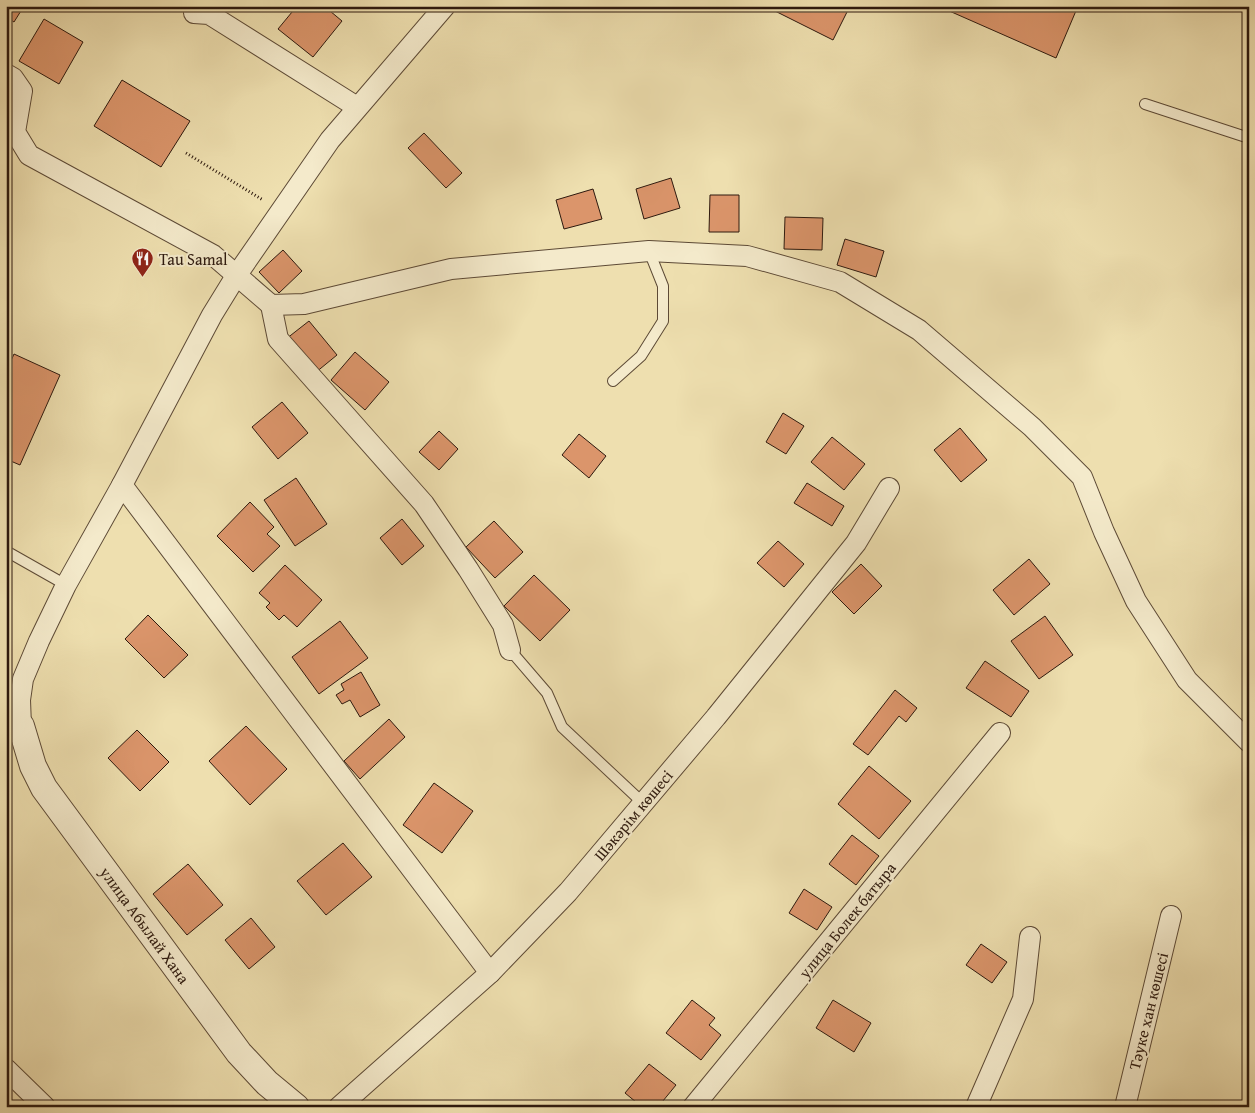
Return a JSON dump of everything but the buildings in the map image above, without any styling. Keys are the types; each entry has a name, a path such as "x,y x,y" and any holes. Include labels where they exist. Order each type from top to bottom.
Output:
{"street":[{"path":"14,723 31,658 66,585 122,485 212,315 236,276 330,140 445,6"},
{"path":"194,13 209,14 357,107"},
{"path":"6,74 12,78 22,91 15,132 29,155 213,255 271,305 278,339 424,504 503,625 510,650"},
{"path":"271,305 304,304 451,269 649,251 746,256 840,282 919,330 1032,427 1082,477 1104,532 1136,601 1187,680 1249,742"},
{"path":"122,485 490,973"},
{"name":"Шәкәрім көшесі","path":"339,1107 490,973 568,892 716,718 856,542 889,488"},
{"name":"улица Абылай Хана","path":"14,723 44,788 239,1053 267,1083 296,1107"},
{"name":"улица Болек батыра","path":"694,1107 1000,733"},
{"name":"Тәуке хан көшесі","path":"1125,1107 1171,916"},
{"path":"976,1107 1023,1000 1030,937"},
{"path":"6,1068 45,1107"}],"lane":[{"path":"1144,104 1249,138"},
{"path":"613,382 641,356 663,321 663,286 649,251"},
{"path":"6,551 66,585"},
{"path":"510,650 547,693 562,727 643,803"}],"path":[{"path":"186,153 281,210"}],"place":[{"name":"Tau Samal","path":"143,278"}]}
